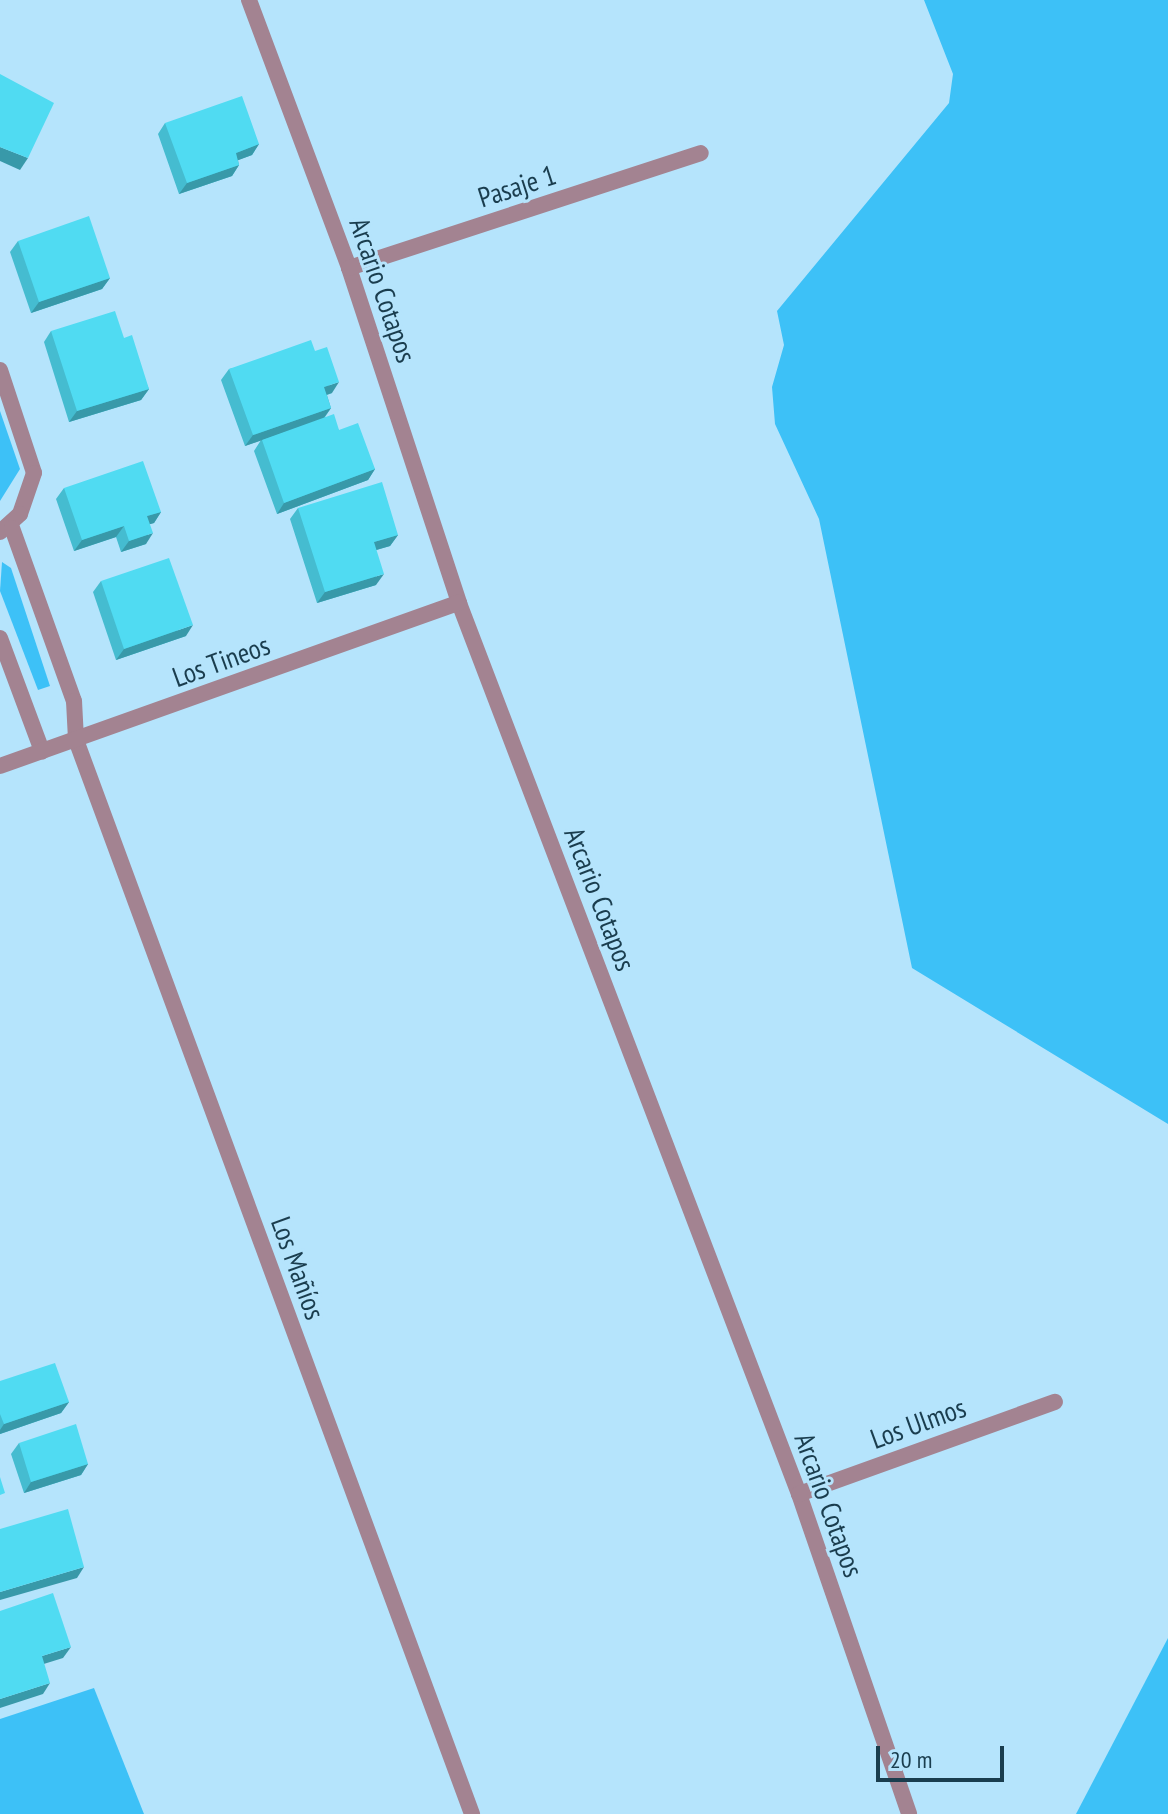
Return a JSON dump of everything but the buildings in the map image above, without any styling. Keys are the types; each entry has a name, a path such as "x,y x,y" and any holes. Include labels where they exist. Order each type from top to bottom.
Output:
{"street":[{"name":"Arcario Cotapos","path":"249,0 349,268 459,603 799,1494 909,1814"},
{"name":"Pasaje 1","path":"349,268 701,153"},
{"path":"0,370 34,473 6,530"},
{"name":"Los Mañíos","path":"6,530 74,701 76,740 472,1814"},
{"name":"Los Tineos","path":"0,766 459,603"},
{"path":"0,638 42,751"},
{"name":"Los Ulmos","path":"799,1494 1055,1402"}],"shaded area":[{"path":"924,0 1168,0 1168,1124 912,968 819,519 775,424 772,387 784,345 777,311 949,103 953,74"},
{"path":"0,411 20,469 0,501"},
{"path":"2,562 11,568 50,686 38,690 0,591"},
{"path":"1168,1638 1168,1814 1076,1814"},
{"path":"94,1688 144,1814 0,1814 0,1719"}]}
